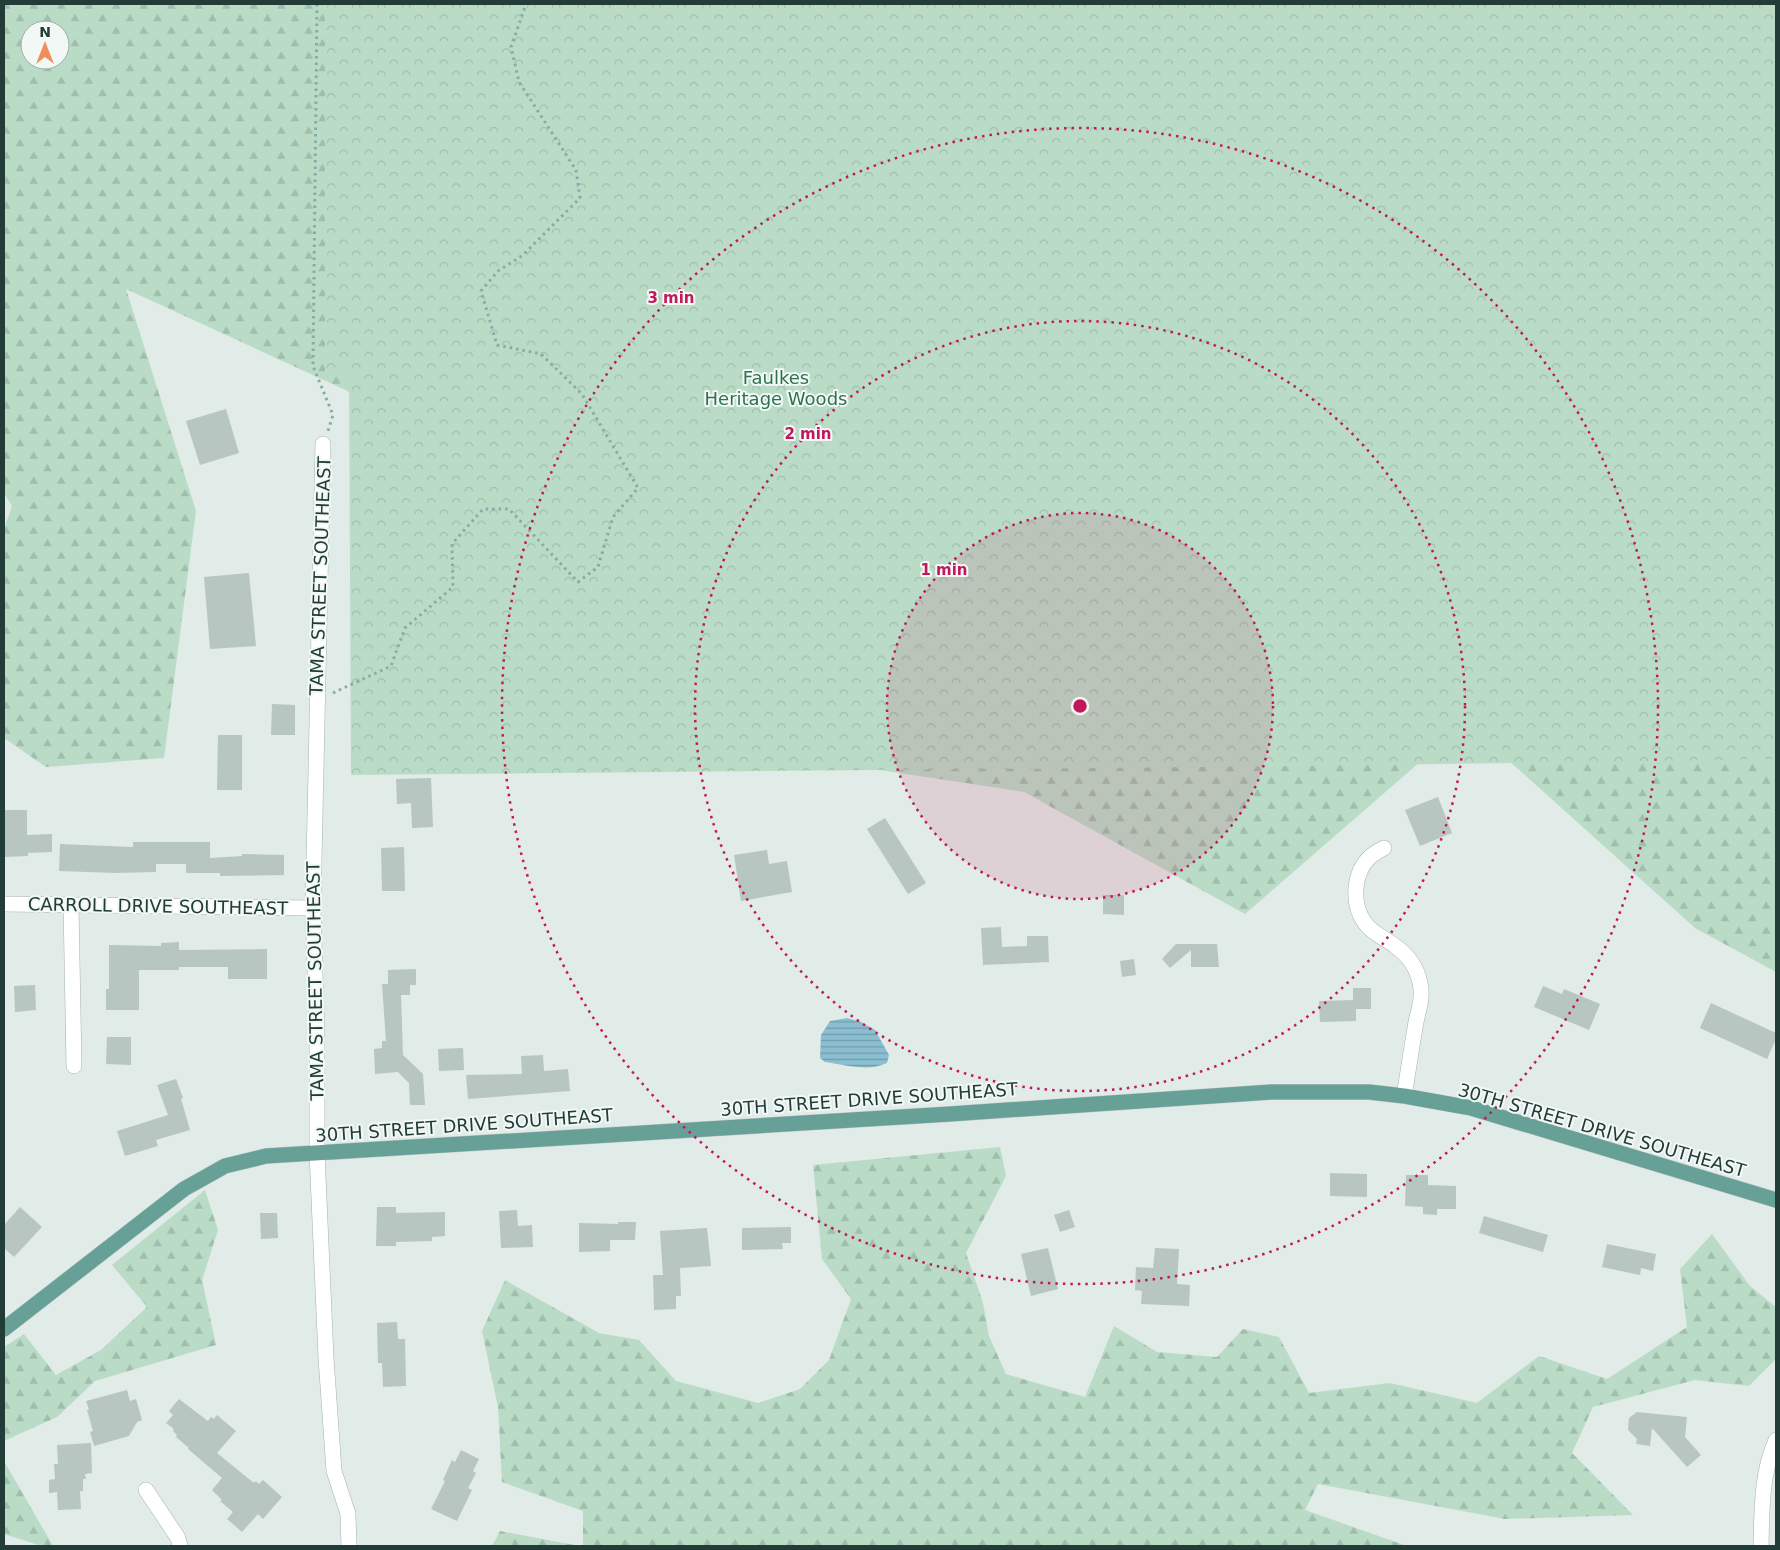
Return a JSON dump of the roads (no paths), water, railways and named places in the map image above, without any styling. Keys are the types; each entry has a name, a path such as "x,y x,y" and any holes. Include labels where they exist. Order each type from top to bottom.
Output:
{"main road":[{"name":"30TH STREET DRIVE SOUTHEAST","path":"4,1329 184,1189 225,1166 266,1156 950,1114 1271,1092 1369,1092 1404,1096 1481,1110 1776,1200"}],"street":[{"name":"TAMA STREET SOUTHEAST","path":"323,444 313,908 317,1038 317,1153 326,1358 334,1471 348,1514 349,1546"},
{"path":"1384,848 1370,857 1361,871 1355,889 1357,906 1364,923 1378,936 1396,946 1410,960 1418,973 1421,986 1421,1008 1415,1025 1404,1096"},
{"name":"CARROLL DRIVE SOUTHEAST","path":"4,904 313,908"},
{"path":"71,905 74,1066"},
{"path":"1761,1546 1764,1480 1776,1440"},
{"path":"146,1490 178,1538 180,1546"}],"water":[{"path":"847,1018 861,1022 875,1030 889,1055 887,1063 872,1067 857,1067 825,1062 820,1058 821,1035 830,1021"}],"park label":[{"name":"Faulkes Heritage Woods","path":"776,387"}]}
